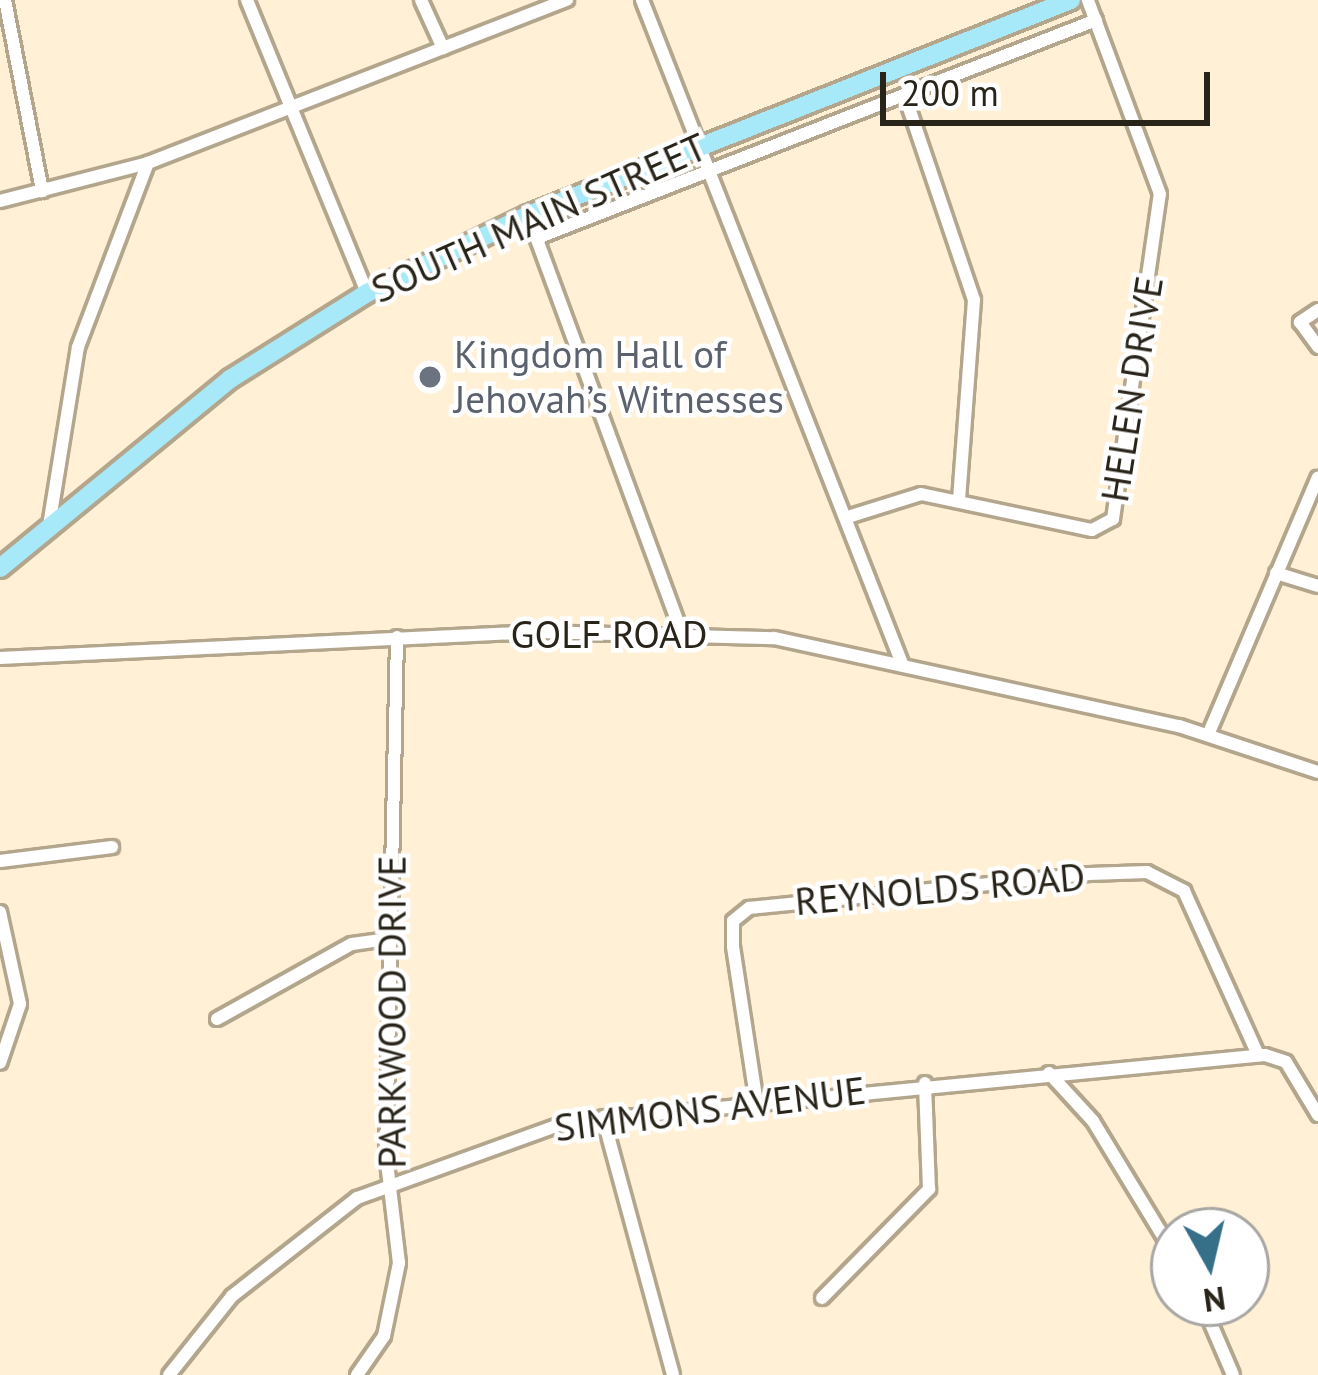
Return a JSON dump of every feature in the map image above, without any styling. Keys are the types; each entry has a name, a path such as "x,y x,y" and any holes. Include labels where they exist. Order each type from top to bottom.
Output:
{"main road":[{"name":"SOUTH MAIN STREET","path":"0,568 242,370 367,293 527,215 1071,0"}],"street":[{"path":"5,0 42,190"},
{"path":"247,0 367,293"},
{"path":"421,0 443,48"},
{"path":"0,200 148,163 567,0"},
{"path":"642,0 851,516 903,665"},
{"name":"HELEN DRIVE","path":"851,516 898,496 959,501 1092,530 1113,519 1160,194 1088,0"},
{"path":"537,238 1096,20"},
{"path":"904,96 974,300 959,501"},
{"path":"49,526 79,347 148,163"},
{"path":"527,215 682,633"},
{"path":"1317,343 1300,322 1318,310"},
{"path":"1208,735 1318,477"},
{"path":"1276,573 1318,586"},
{"name":"GOLF ROAD","path":"0,658 397,638 682,633 794,640 1208,735 1318,772"},
{"name":"PARKWOOD DRIVE","path":"357,1375 396,1300 387,938 397,638"},
{"path":"5,860 112,847"},
{"name":"REYNOLDS ROAD","path":"756,1097 733,946 733,921 749,908 1147,872 1193,902 1258,1055"},
{"path":"0,912 20,1004 0,1063"},
{"path":"217,1019 352,944 387,938"},
{"name":"SIMMONS AVENUE","path":"169,1375 232,1296 390,1178 603,1117 756,1097 1258,1055 1277,1057 1318,1114"},
{"path":"1049,1073 1093,1121 1150,1215"},
{"path":"822,1298 929,1189 925,1083"},
{"path":"603,1117 673,1375"},
{"path":"1212,1327 1233,1375"}],"place":[{"name":"Kingdom Hall of Jehovah’s Witnesses","path":"430,377"}]}
